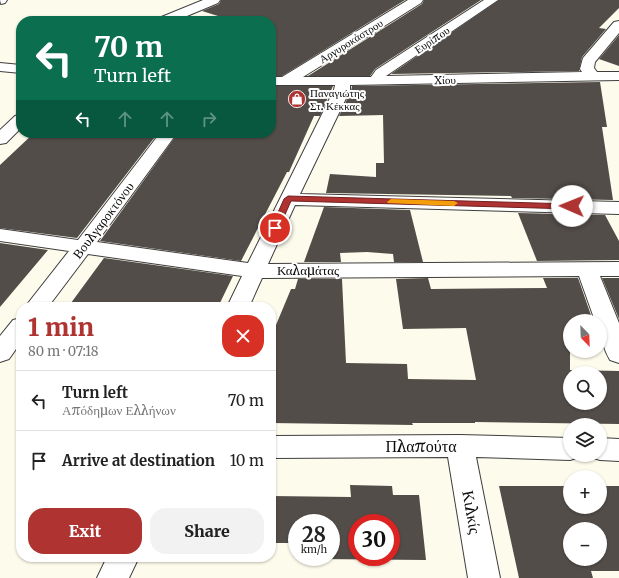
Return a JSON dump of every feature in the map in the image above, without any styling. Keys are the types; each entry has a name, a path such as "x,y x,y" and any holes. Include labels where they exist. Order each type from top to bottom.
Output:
{"street":[{"path":"176,16 214,0"},
{"name":"Αργυροκάστρου","path":"278,81 417,0"},
{"name":"Ευρίπου","path":"375,82 382,73 492,0"},
{"path":"593,76 587,69 588,61 619,25"},
{"path":"0,67 16,69"},
{"name":"Χίου","path":"278,81 375,82 619,76"},
{"path":"240,302 288,199 342,90 343,82"},
{"path":"0,139 16,124"},
{"name":"Βουλγαροκτόνου","path":"40,302 84,247 165,138"},
{"path":"288,199 619,208"},
{"name":"Καλαμάτας","path":"0,235 255,271 619,269"},
{"path":"587,269 619,354"},
{"path":"0,353 16,332"},
{"name":"Πλαπούτα","path":"276,447 460,446 563,449"},
{"name":"Κιλκίς","path":"460,446 484,578"},
{"path":"607,449 619,450"},
{"path":"113,578 121,562"}],"building":[{"path":"221,0 405,0 282,76 276,76 276,16 218,16 202,11 219,4"},
{"path":"424,0 481,0 375,69 370,76 308,76 422,4"},
{"path":"499,0 619,0 619,8 599,28 606,29 582,57 579,71 391,74"},
{"path":"619,35 619,66 599,59"},
{"path":"600,82 607,127 602,127 613,200 512,198 511,196 326,193 330,174 376,177 376,163 384,163 383,115 339,116 352,86"},
{"path":"276,86 333,86 320,116 314,116 289,172 287,172 241,261 100,241 174,138 276,138"},
{"path":"29,138 154,138 77,238 0,228 0,165"},
{"path":"324,207 410,210 423,262 394,262 393,254 367,252 340,253 341,262 304,262"},
{"path":"518,213 605,215 619,241 619,260 537,261"},
{"path":"0,243 48,250 0,307"},
{"path":"104,258 233,276 220,302 72,302"},
{"path":"428,278 431,289 547,288 543,278 578,278 591,314 563,314 563,358 570,358 570,366 563,366 563,410 607,410 607,371 619,371 619,424 607,424 607,418 563,418 563,423 475,422 412,423 413,425 276,423 276,325 291,289 295,289 298,279 342,279 346,363 407,364 408,379 476,380 466,328 403,329 396,279"},
{"path":"602,278 619,278 619,319"},
{"path":"350,485 392,486 393,495 419,495 426,560 400,560 400,514 348,514 348,559 340,559 340,514 288,514 288,543 276,543 276,496 351,497"},
{"path":"499,486 563,486 563,514 607,514 607,486 619,486 619,571 591,571 593,578 519,578"}],"slow traffic":[{"path":"391,202 454,203"}],"place":[{"name":"Παναγιώτης Στ. Κέκκας","path":"297,99"}],"route":[{"path":"275,228 288,199 572,206"}]}
